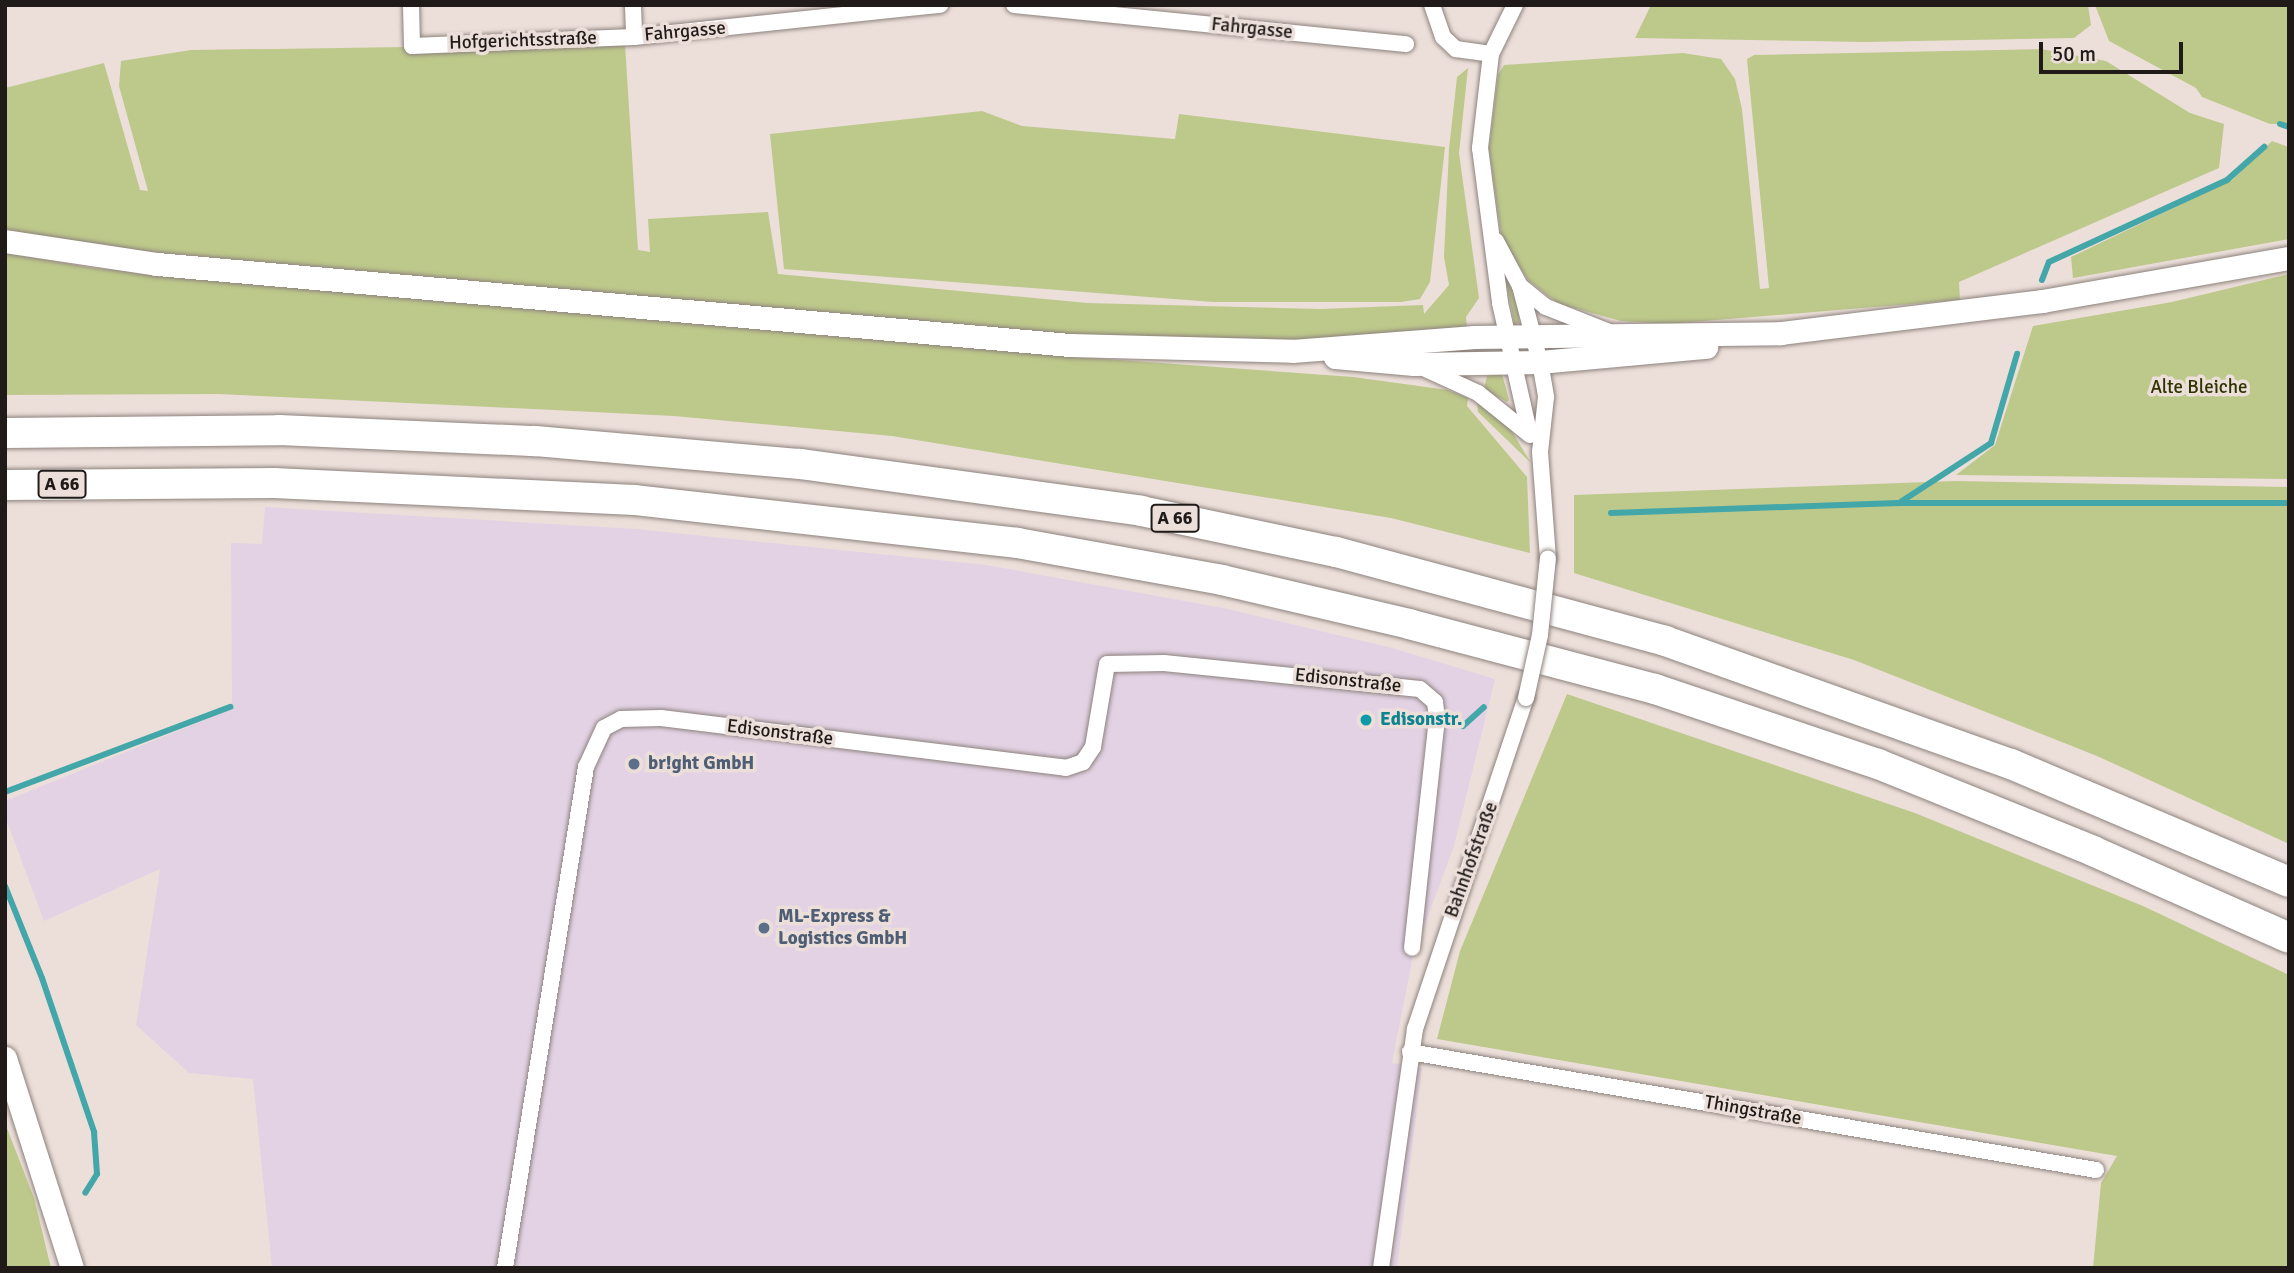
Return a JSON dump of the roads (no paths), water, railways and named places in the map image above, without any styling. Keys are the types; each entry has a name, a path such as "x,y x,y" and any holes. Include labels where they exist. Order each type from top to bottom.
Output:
{"highway":[{"name":"A 66","path":"5,433 279,430 537,441 800,464 1141,511 1336,552 1665,641 1999,759 2289,882"},
{"name":"A 66","path":"5,485 274,483 635,500 1017,543 1198,576 1326,603 1654,690 1990,807 2289,938"}],"main road":[{"path":"5,242 157,264 1070,345 1292,351 1414,364 1541,362 1695,349 1781,333 2042,301 2289,258"},
{"path":"1292,351 1508,337 1781,333"},
{"path":"5,1058 72,1268"}],"street":[{"name":"Hofgerichtsstraße","path":"411,5 412,46 634,37"},
{"path":"633,5 634,37"},
{"name":"Fahrgasse","path":"634,37 820,13 940,5"},
{"name":"Fahrgasse","path":"1014,5 1406,44"},
{"path":"1184,5 1185,22"},
{"path":"1432,5 1443,37 1456,49 1491,54"},
{"name":"Bahnhofstraße","path":"1515,5 1491,54 1480,148 1508,337 1516,362 1529,432 1540,452"},
{"name":"Bahnhofstraße","path":"1381,1268 1410,1052 1423,1002 1526,698 1540,635 1548,558 1540,452 1546,397 1541,362 1520,286 1491,232"},
{"name":"Bahnhofstraße","path":"1520,286 1546,307 1625,337"},
{"name":"Bahnhofstraße","path":"1414,364 1478,393 1529,432"},
{"name":"Edisonstraße","path":"505,1268 586,766 598,738 610,724 621,719 661,718 1066,768 1083,762 1093,747 1107,664 1164,663 1407,686 1426,693"},
{"name":"Bahnhofstraße","path":"1412,948 1437,718 1435,702 1426,693"},
{"name":"Thingstraße","path":"1410,1052 2096,1170"}],"waterway":[{"path":"2280,124 2289,127"},
{"path":"2042,280 2049,262 2227,180 2264,147"},
{"path":"1611,513 1899,503 1991,443 2017,354"},
{"path":"1899,503 2289,503"},
{"path":"5,792 230,707"},
{"path":"1463,726 1484,707"},
{"path":"5,886 42,978 94,1132 97,1174 85,1193"}],"place":[{"name":"Edisonstr.","path":"1366,720"},
{"name":"br!ght GmbH","path":"634,764"},
{"name":"ML-Express & Logistics GmbH","path":"764,928"}],"park label":[{"name":"Alte Bleiche","path":"2199,388"}]}
